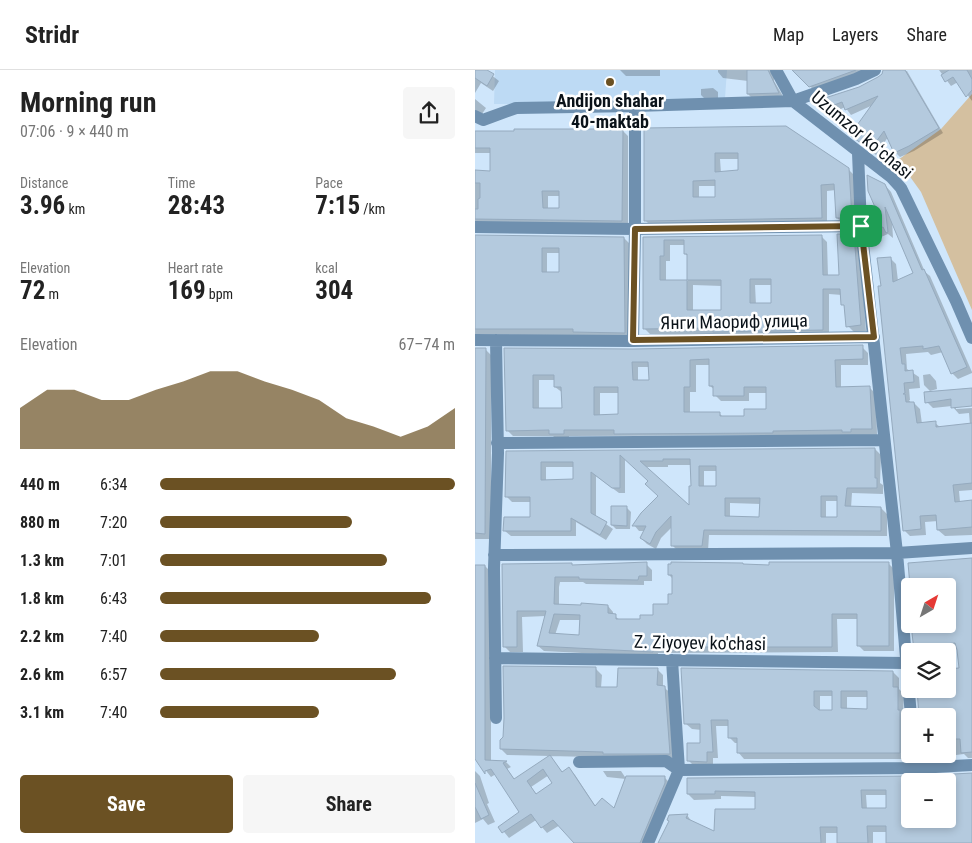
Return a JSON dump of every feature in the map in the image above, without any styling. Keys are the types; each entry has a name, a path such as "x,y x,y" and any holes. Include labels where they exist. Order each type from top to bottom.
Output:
{"street":[{"name":"Uzumzor koʻchasi","path":"776,70 793,101 891,178 905,194 972,338"},
{"path":"475,116 483,120 516,108 793,101 856,79 875,70"},
{"path":"633,340 635,106"},
{"path":"858,153 861,226 897,554 904,643"},
{"path":"475,226 635,229 861,226"},
{"name":"Янги Маориф улица","path":"475,340 874,337"},
{"path":"496,340 496,718"},
{"path":"497,443 884,440"},
{"path":"495,555 897,554 972,548"},
{"name":"Z. Ziyoyev ko'chasi","path":"495,658 901,663"},
{"path":"648,843 679,770 672,660"},
{"path":"579,762 666,761 679,770 917,768 972,765"},
{"path":"916,763 917,768"}],"shaded area":[{"name":"Andijon shahar 40-maktab","path":"495,70 727,70 725,98 494,104"},
{"path":"972,94 972,310 921,192 898,160 941,129"}],"building":[{"path":"475,70 487,70 494,74 487,86 475,78"},
{"path":"747,70 768,70 779,93 747,94"},
{"path":"792,70 856,70 809,87"},
{"path":"883,70 905,70 939,128 894,153 884,131 870,150 850,135 878,96 845,110 842,102 829,107 825,98 859,87 878,77 882,74"},
{"path":"949,70 967,70 972,79 972,90 966,97 953,77 945,82 941,75"},
{"path":"786,126 849,168 852,218 836,218 834,184 821,185 822,218 644,221 644,128","holes":["715,153 738,153 738,170 715,172","715,180 715,197 693,197 693,181"]},
{"path":"514,129 623,129 622,221 475,219 475,209 478,209 478,199 480,198 480,183 475,183 475,170 490,171 490,148 475,148 475,131 514,131","holes":["542,191 559,191 559,208 543,208"]},
{"path":"867,175 885,184 967,367 951,374 939,346 923,349 923,346 900,348 905,371 913,370 914,382 904,383 905,393 903,394 905,394 906,402 914,402 917,423 936,421 936,427 972,423 972,483 953,485 955,502 972,500 972,527 937,530 936,515 920,516 921,529 903,531 878,286 881,286 877,258 891,257 893,282 913,273 885,207 888,232 886,233 883,227 873,231 869,218 878,214 868,191"},
{"path":"837,234 854,234 861,325 846,327 844,305 841,305 840,289 823,289 823,330 713,332 713,328 643,329 643,237 822,235 823,275 839,275","holes":["664,240 684,240 684,254 687,254 687,280 660,280 660,256 664,256","750,279 771,279 771,303 750,303","687,280 721,280 721,310 687,310"]},
{"path":"475,235 624,237 625,333 573,332 573,329 475,329","holes":["542,248 559,248 559,272 542,272"]},
{"path":"863,345 863,359 835,360 836,387 870,386 872,429 851,429 851,432 842,432 842,430 773,431 773,433 614,434 614,430 564,430 564,434 549,434 549,430 506,431 504,348 633,349","holes":["709,359 709,386 713,386 713,396 744,396 744,387 766,387 766,409 744,409 744,416 720,416 720,412 684,412 684,387 690,387 690,360","632,362 648,362 649,380 633,380","533,375 554,375 554,387 561,387 562,408 533,408","594,387 618,387 618,414 594,415"]},
{"path":"475,348 486,348 485,534 475,533"},
{"path":"972,388 972,406 951,408 951,399 925,403 924,392"},
{"path":"875,448 877,488 847,488 845,506 881,507 881,531 704,530 702,546 671,546 671,516 656,532 650,544 640,538 646,526 632,526 641,513 658,496 645,484 648,481 620,455 620,488 612,488 591,472 591,513 607,522 600,535 571,518 571,531 503,531 504,517 530,517 530,497 505,497 506,451","holes":["663,459 690,459 691,486 689,486 689,505 640,461 663,461","541,462 573,462 573,479 541,480","699,466 716,466 716,486 699,486","821,496 837,496 837,517 821,517","725,498 760,498 759,517 725,516"]},
{"path":"611,506 627,506 627,526 611,525"},
{"path":"972,558 972,752 961,753 960,739 956,739 956,708 918,708 918,698 956,698 956,668 959,668 956,643 913,643 912,633 956,633 956,578 909,578 908,563"},
{"path":"647,562 647,576 639,576 638,580 555,577 554,604 608,605 608,613 616,614 616,619 640,619 640,615 653,615 653,604 668,604 668,594 672,594 672,575 668,575 668,564 671,564 671,562 769,565 769,562 889,562 889,646 857,646 857,614 832,614 832,647 653,647 653,652 537,646 546,611 517,611 517,647 503,647 502,564 572,563 572,565","holes":["554,614 580,615 579,635 549,633"]},
{"path":"475,565 485,565 485,760 507,761 503,763 514,779 550,755 562,772 569,767 595,806 602,798 614,808 626,776 665,776 665,783 640,843 574,843 553,820 541,828 531,814 502,833 498,827 519,812 491,769 485,771 485,774 475,759","holes":["543,769 552,783 536,794 527,781"]},
{"path":"503,666 596,667 596,687 617,687 618,668 658,668 657,685 665,686 670,754 603,754 603,752 500,749 504,718"},
{"path":"681,668 893,671 893,687 898,687 898,710 900,710 900,753 737,753 737,738 728,738 728,720 711,720 713,752 707,752 707,762 687,761 687,743 700,743 700,724 684,724","holes":["814,691 832,691 832,710 819,710 814,706","841,691 867,691 867,709 841,708"]},
{"path":"972,773 972,843 886,843 886,826 867,826 868,843 837,843 837,827 820,827 821,843 658,843 669,821 667,820 669,815 688,814 686,818 714,831 715,809 755,809 755,792 715,791 715,794 687,794 687,778 901,776 901,828 956,828 956,774","holes":["861,790 886,790 886,808 862,808"]},
{"path":"475,783 489,815 481,819 475,807"}],"place":[{"name":"Andijon shahar 40-maktab","path":"610,82"}],"route":[{"path":"861,226 874,337 633,340 635,229 861,226"}]}
